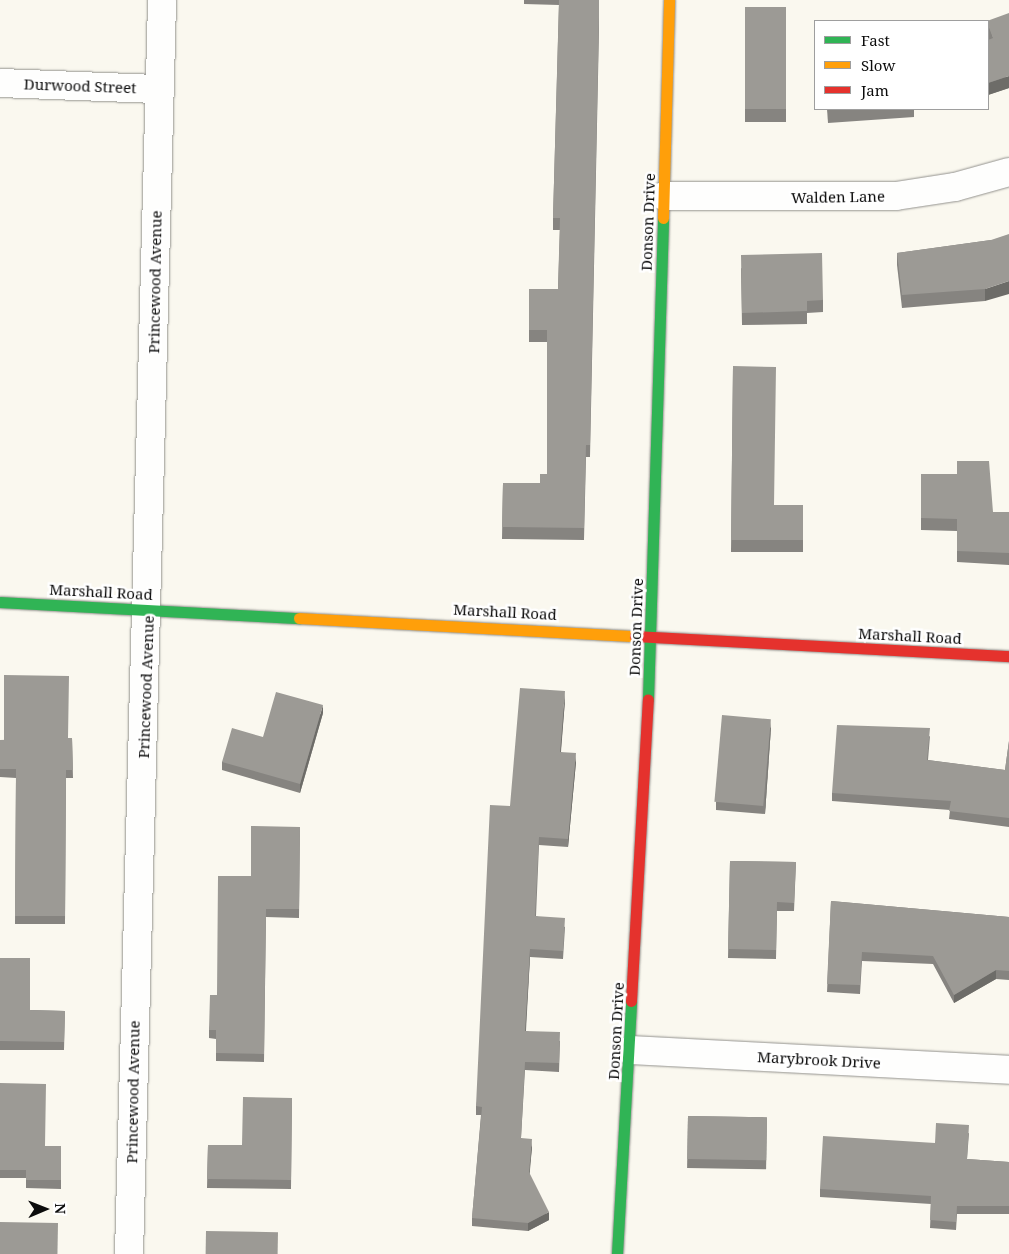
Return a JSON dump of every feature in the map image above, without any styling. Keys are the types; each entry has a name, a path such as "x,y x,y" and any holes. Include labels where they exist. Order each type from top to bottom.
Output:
{"street":[{"name":"Princewood Avenue","path":"129,1254 149,610 162,0"},
{"name":"Donson Drive","path":"617,1254 630,1050 651,636 669,0"},
{"name":"Durwood Street","path":"0,83 160,89"},
{"name":"Walden Lane","path":"664,196 896,196 955,187 1009,172"},
{"name":"Marshall Road","path":"0,602 1009,656"},
{"name":"Marybrook Drive","path":"630,1050 1009,1070"}],"building":[{"path":"559,0 599,0 590,445 586,445 584,528 502,527 503,483 540,483 540,474 547,474 547,330 529,330 529,289 558,289 560,218 553,218"},
{"path":"745,7 786,7 786,109 745,109"},
{"path":"1009,13 1009,76 989,83 989,40 993,38 989,28 989,20"},
{"path":"1009,234 1009,281 985,289 902,295 897,253 991,240"},
{"path":"822,253 823,300 807,301 807,311 742,313 741,255"},
{"path":"733,366 776,367 774,505 803,505 803,540 731,540"},
{"path":"957,461 989,461 993,512 1009,512 1009,553 957,551 957,519 921,518 921,474 957,474"},
{"path":"4,675 69,676 68,738 72,738 73,770 66,770 65,916 15,916 16,769 0,769 0,740 4,740"},
{"path":"520,688 565,691 560,752 576,753 568,839 539,837 535,916 565,918 563,951 530,949 525,1031 560,1032 559,1063 525,1062 521,1138 532,1139 529,1172 549,1212 528,1223 472,1218 482,1107 476,1106 490,805 510,806"},
{"path":"276,692 323,705 300,784 222,762 232,728 263,737"},
{"path":"722,715 771,719 763,806 714,802"},
{"path":"837,725 930,728 927,760 1005,770 1009,741 1009,818 949,811 951,801 832,793"},
{"path":"251,826 300,827 299,909 266,909 264,1054 216,1053 216,1030 209,1030 210,995 217,995 218,876 251,876"},
{"path":"730,861 796,862 794,903 777,902 776,950 728,949"},
{"path":"831,901 1009,917 1009,971 996,970 954,995 933,956 862,952 860,985 827,984"},
{"path":"0,958 30,958 30,1010 65,1011 64,1042 0,1041"},
{"path":"0,1083 46,1084 45,1146 61,1146 61,1180 26,1180 26,1170 0,1170"},
{"path":"243,1097 292,1098 291,1180 207,1179 208,1145 242,1145"},
{"path":"688,1116 767,1117 766,1160 687,1159"},
{"path":"936,1123 969,1125 967,1159 1009,1162 1009,1206 957,1206 956,1222 930,1220 931,1196 820,1189 823,1136 935,1143"},
{"path":"0,1222 58,1223 57,1254 0,1254"},
{"path":"206,1231 278,1232 278,1254 206,1254"}],"traffic: fast":[{"path":"648,699 663,218"},
{"path":"0,602 299,618"},
{"path":"617,1254 631,1001"}],"traffic: slow":[{"path":"663,218 669,0"},
{"path":"299,618 635,636"}],"traffic: jam":[{"path":"635,636 1009,656"},
{"path":"631,1001 648,699"}]}
